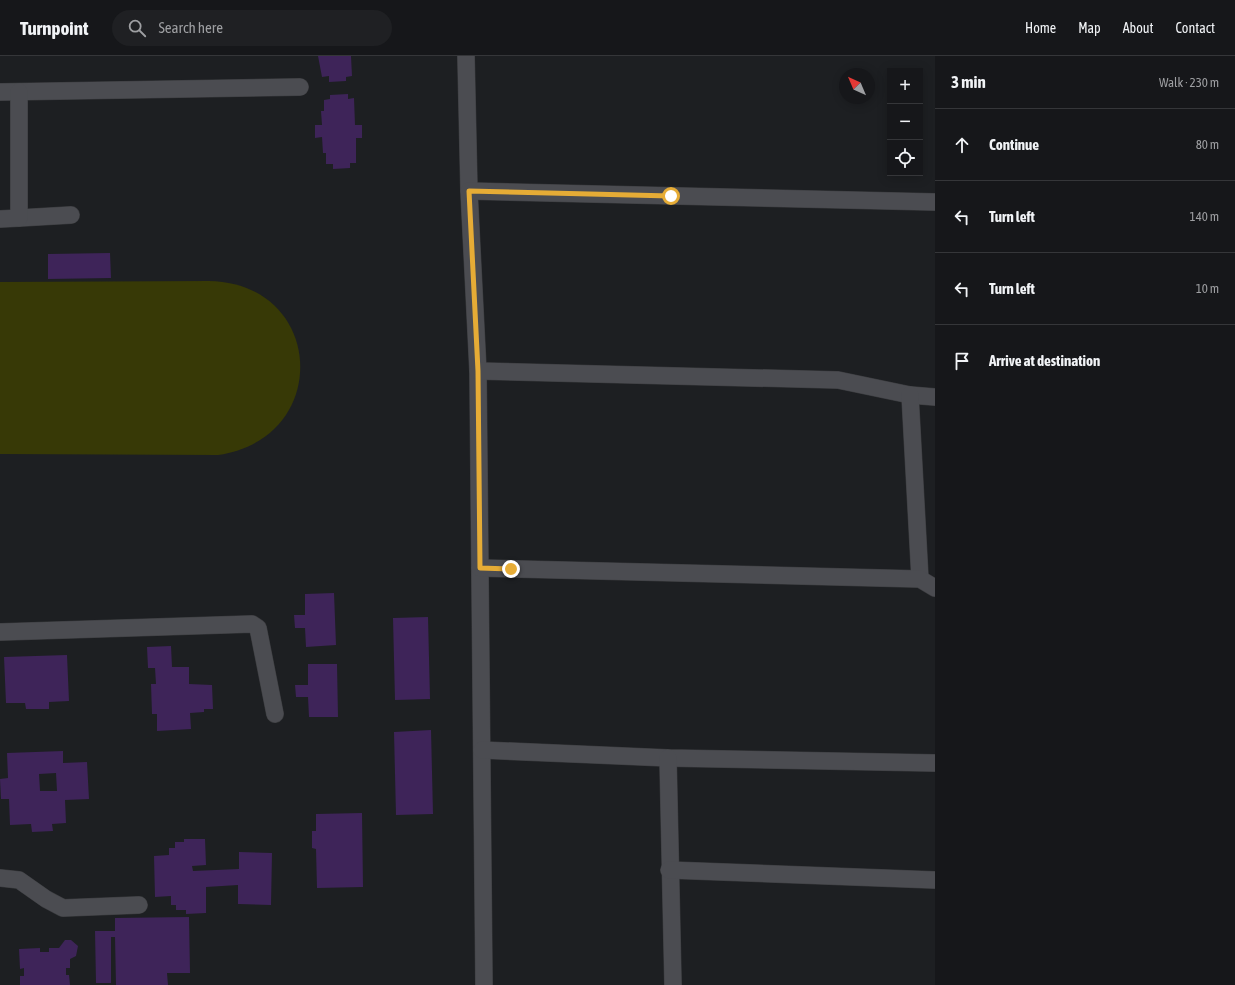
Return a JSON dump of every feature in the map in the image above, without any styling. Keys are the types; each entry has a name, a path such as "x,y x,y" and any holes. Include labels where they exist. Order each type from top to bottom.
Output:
{"street":[{"path":"466,56 469,191 478,371 484,985"},
{"path":"0,92 300,87"},
{"path":"19,92 19,218"},
{"path":"469,191 935,202"},
{"path":"0,219 71,215"},
{"path":"478,371 838,380 910,395 935,397"},
{"path":"910,395 920,579"},
{"path":"480,568 920,579 935,588"},
{"path":"0,632 252,624 258,628 275,714"},
{"path":"482,750 668,758 935,763"},
{"path":"668,758 669,870 673,985"},
{"path":"669,870 935,880"},
{"path":"0,878 19,880 46,899 63,908 139,905"}],"shaded area":[{"path":"209,281 247,288 276,307 293,332 300,362 296,393 281,421 255,443 218,455 0,454 0,282"}],"building":[{"path":"318,56 351,56 352,76 346,77 346,81 329,82 329,76 322,77"},
{"path":"348,94 348,99 354,98 355,125 362,125 362,138 356,138 356,163 350,163 350,168 333,169 333,164 326,164 326,153 323,153 322,137 315,138 315,125 322,125 321,111 324,111 324,100 330,99 330,95"},
{"path":"110,253 111,278 48,279 48,254"},
{"path":"334,593 336,645 306,647 305,628 295,628 294,615 305,615 305,594"},
{"path":"428,617 430,699 395,700 393,618"},
{"path":"171,646 172,667 189,667 189,684 212,685 213,709 204,709 204,712 190,713 191,729 157,731 157,714 152,714 151,684 156,684 155,668 148,668 147,647"},
{"path":"67,655 69,701 49,702 49,709 26,709 25,703 6,703 4,657"},
{"path":"308,664 337,664 338,717 309,717 308,697 296,697 295,685 308,685"},
{"path":"431,730 433,814 396,815 394,732"},
{"path":"63,751 63,763 87,762 89,799 65,800 66,823 52,824 53,831 32,832 31,824 10,825 9,799 1,799 0,779 8,778 7,753","holes":["56,773 57,791 40,791 39,774"]},
{"path":"362,813 363,887 317,888 316,849 312,848 312,831 316,831 316,814"},
{"path":"184,839 205,839 206,865 192,866 193,871 239,869 239,852 272,853 271,905 238,904 238,885 206,887 206,913 186,914 186,910 176,910 176,905 171,905 171,896 155,897 154,856 169,855 169,848 175,848 175,842 184,842"},
{"path":"189,917 190,973 167,973 168,985 116,985 115,937 111,937 111,983 96,983 95,931 115,931 115,918"},
{"path":"65,940 71,940 78,946 76,956 70,959 70,968 66,968 66,975 69,975 70,985 20,985 20,976 24,976 24,968 20,969 19,949 40,948 40,952 49,952 49,948 59,948"}],"route":[{"path":"511,569 480,568 478,371 469,191 671,196"}]}
